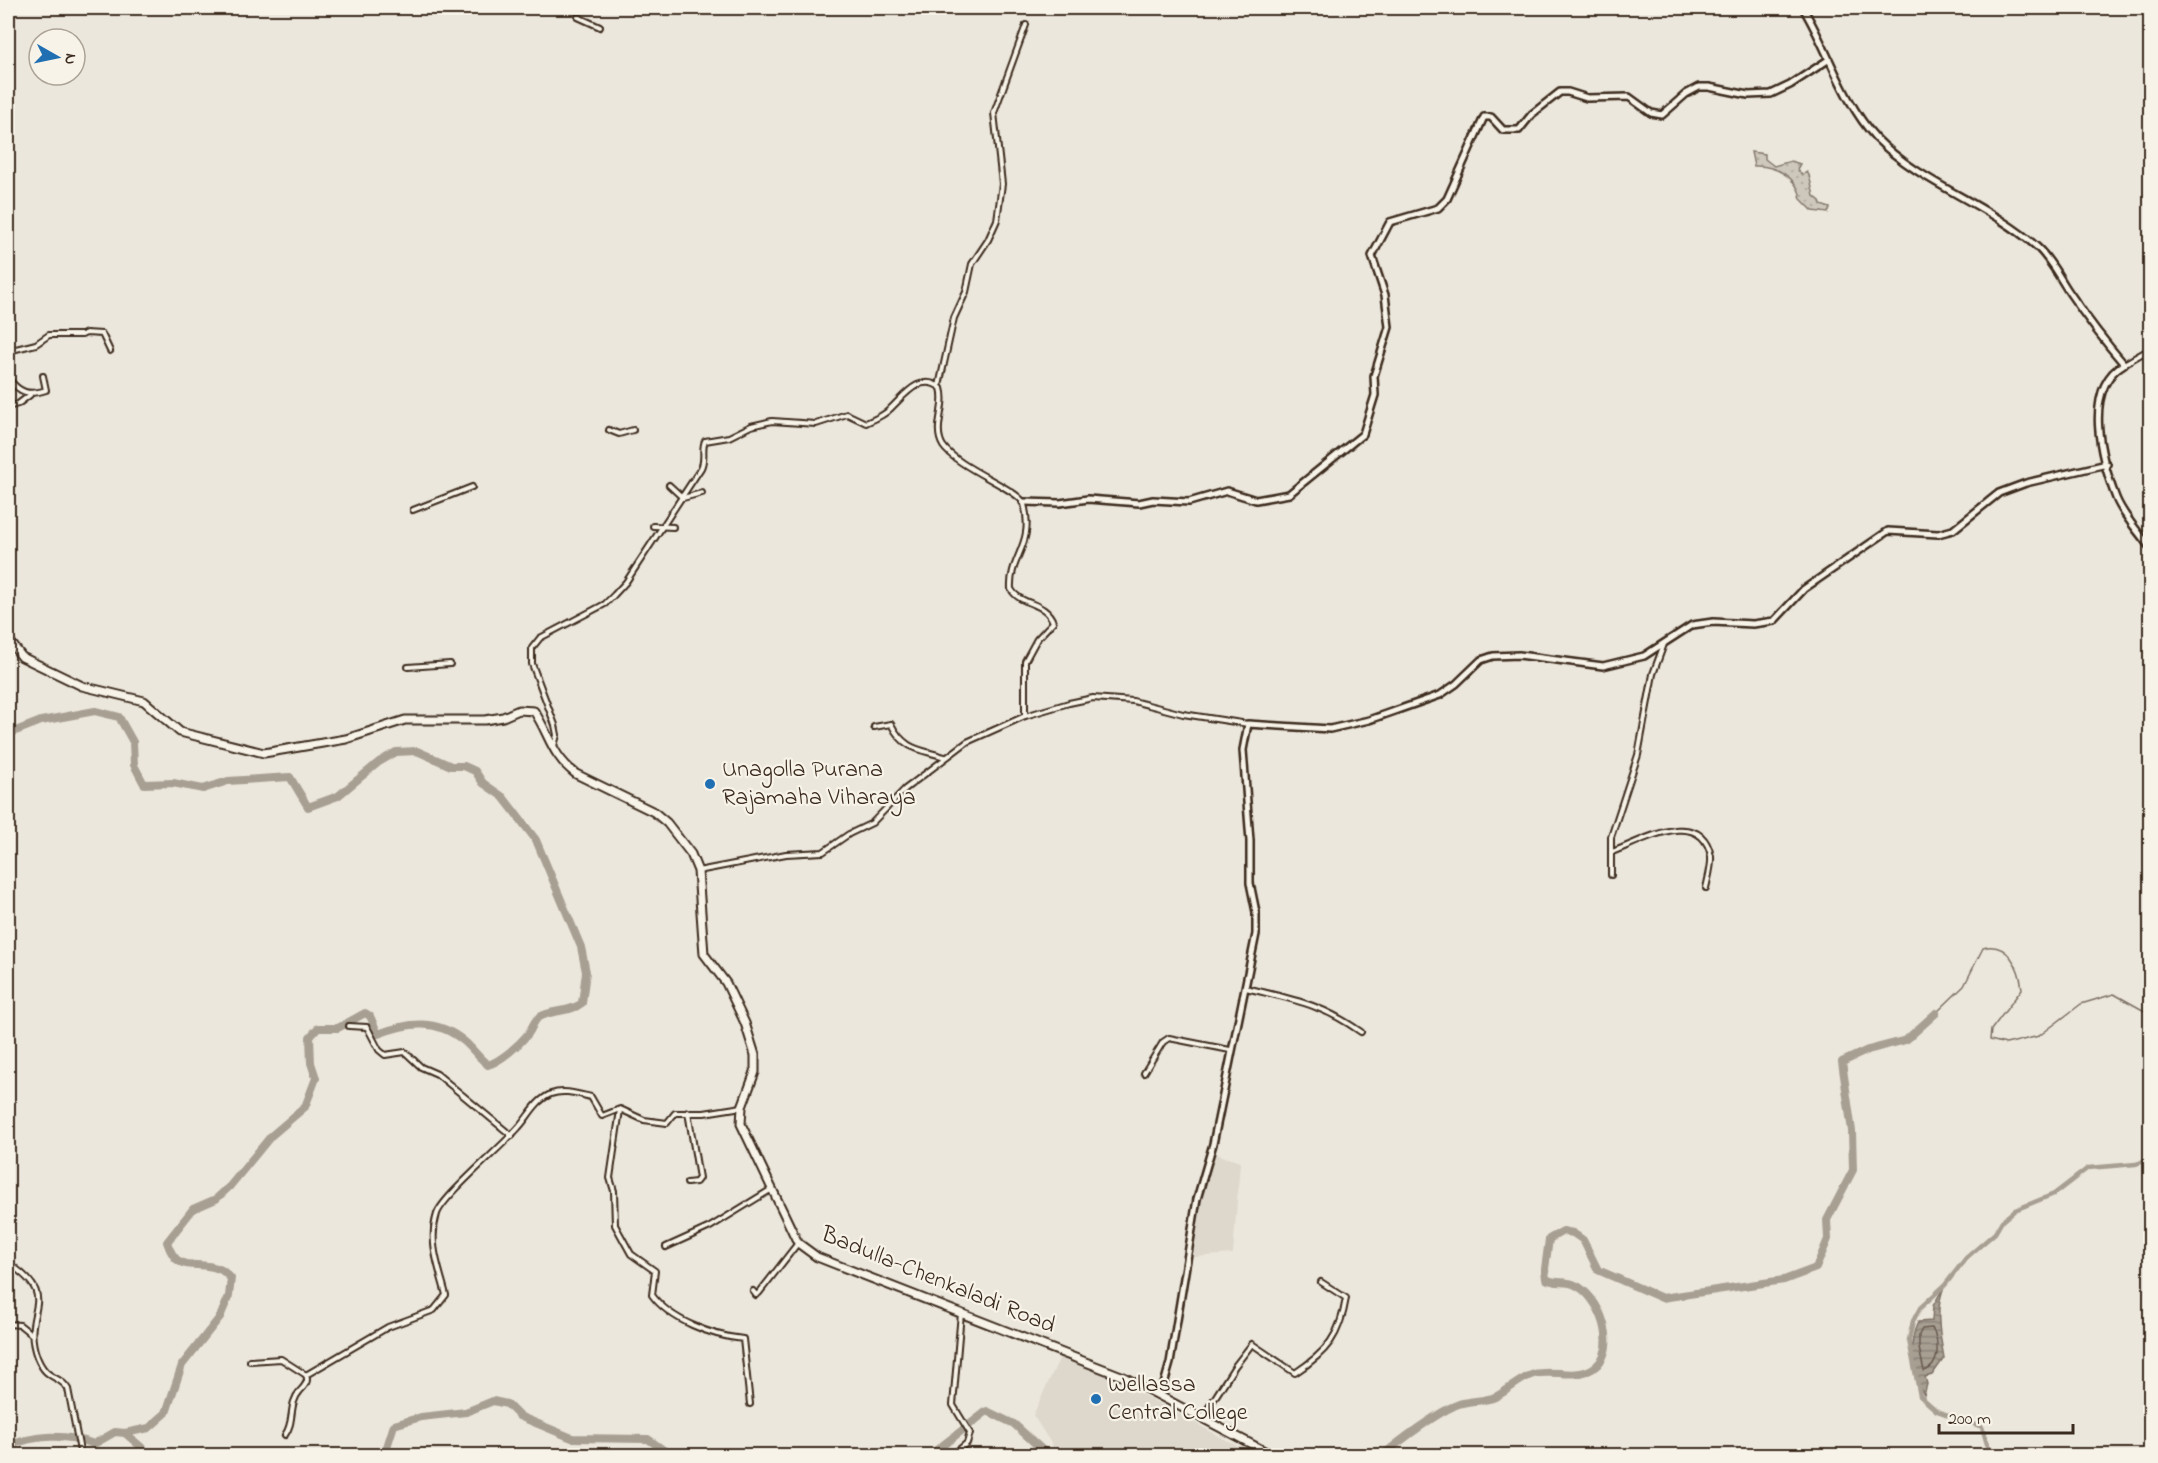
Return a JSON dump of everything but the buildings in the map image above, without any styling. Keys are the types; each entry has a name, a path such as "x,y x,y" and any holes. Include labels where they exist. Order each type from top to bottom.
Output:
{"highway":[{"name":"Badulla-Chenkaladi Road","path":"8,639 22,657 82,686 144,701 180,732 264,753 346,738 405,720 485,720 527,709 534,711 552,749 565,766 576,774 654,812 687,845 698,871 704,954 726,983 745,1023 755,1055 755,1072 742,1107 741,1124 798,1242 817,1257 1124,1377 1274,1455"}],"main road":[{"path":"1803,8 1817,29 1828,60 1875,137 1904,160 2006,224 2038,248 2124,364 2117,368 2103,387 2099,410 2099,438 2116,500 2151,548"},
{"path":"1023,502 1060,503 1088,499 1139,503 1154,500 1190,502 1227,491 1256,500 1289,494 1363,434 1375,396 1374,376 1389,327 1385,295 1372,256 1390,222 1438,208 1447,199 1484,117 1491,117 1503,130 1519,130 1532,114 1560,92 1587,98 1629,97 1651,113 1662,115 1686,94 1699,87 1748,95 1771,94 1790,85 1813,67 1828,60"},
{"path":"1161,1395 1170,1363 1197,1199 1213,1144 1230,1050 1246,988 1256,934 1256,912 1250,883 1250,842 1243,750 1248,724 1330,729 1369,720 1440,695 1456,684 1481,660 1493,656 1519,656 1602,666 1644,656 1692,625 1713,622 1752,624 1774,621 1804,589 1888,531 1938,534 1953,530 1999,493 2026,483 2107,465"}],"street":[{"path":"578,17 600,27"},
{"path":"1025,716 1025,661 1037,639 1053,622 1051,615 1043,608 1020,598 1011,589 1014,570 1026,540 1027,525 1023,502 1014,493 960,462 943,446 938,431 943,402 939,386 954,318 966,292 972,264 998,220 1002,184 994,113 1026,25"},
{"path":"8,351 36,344 49,335 86,333 102,334 110,351"},
{"path":"2124,364 2151,349"},
{"path":"8,407 18,404 30,395 46,390 43,376"},
{"path":"8,378 22,392 30,395"},
{"path":"552,749 557,735 532,664 532,648 540,638 605,604 626,582 683,498 705,460 703,446 705,441 729,437 751,426 772,421 816,424 847,414 866,423 890,410 906,392 920,383 935,383 939,386"},
{"path":"609,430 619,434 633,430"},
{"path":"669,485 683,498"},
{"path":"413,510 472,487"},
{"path":"683,498 702,494"},
{"path":"653,526 673,527"},
{"path":"1611,875 1611,837 1638,755 1653,674 1666,640"},
{"path":"408,667 450,664"},
{"path":"698,871 786,854 823,852 849,834 872,823 905,789 967,742 1025,716 1093,698 1104,698 1248,724"},
{"path":"874,727 891,724 907,746 946,757"},
{"path":"1612,852 1671,829 1684,828 1702,839 1711,856 1706,888"},
{"path":"1246,988 1306,1002 1336,1014 1361,1032"},
{"path":"349,1026 367,1027 379,1050 385,1055 405,1052 421,1067 437,1074 512,1136"},
{"path":"1144,1073 1163,1042 1169,1038 1230,1050"},
{"path":"306,1374 377,1332 434,1310 443,1302 446,1295 434,1254 437,1213 455,1191 512,1136 539,1101 552,1094 567,1092 591,1097 602,1116 620,1109 644,1120 667,1123 675,1113 704,1113 742,1107"},
{"path":"620,1109 610,1178 614,1191 615,1225 631,1254 655,1271 652,1295 660,1306 671,1314 721,1337 743,1339 750,1404"},
{"path":"687,1183 696,1182 699,1178 688,1112"},
{"path":"666,1247 710,1227 772,1189"},
{"path":"753,1291 756,1295 759,1293 798,1242"},
{"path":"8,1263 31,1281 38,1291 32,1334 33,1345 44,1371 50,1378 64,1383 68,1389 81,1455"},
{"path":"1202,1418 1245,1351 1252,1344 1295,1373 1329,1346 1338,1333 1346,1298 1321,1282"},
{"path":"951,1455 967,1443 969,1433 953,1405 962,1312"},
{"path":"8,1324 20,1325 32,1334"},
{"path":"250,1361 281,1359 306,1374"},
{"path":"285,1435 290,1425 292,1402 306,1383 306,1374"}],"shaded area":[{"path":"1751,152 1765,154 1765,159 1774,166 1791,161 1800,164 1797,169 1802,175 1807,172 1814,196 1821,205 1830,208 1828,213 1813,211 1801,199 1795,184 1784,174 1770,168 1754,166"},
{"path":"1213,1153 1240,1162 1233,1254 1194,1257 1196,1213"},
{"name":"Wellassa Central College","path":"1061,1355 1123,1384 1254,1455 1109,1456 1054,1448 1033,1415"}],"water":[{"path":"1945,1285 1939,1312 1944,1358 1932,1375 1925,1377 1927,1384 1924,1395 1916,1379 1912,1359 1913,1339 1918,1322 1932,1321 1933,1306"}],"waterway":[{"path":"8,734 41,721 95,711 119,717 133,742 134,765 144,784 173,783 203,789 228,781 290,777 308,807 338,796 379,762 396,752 417,751 451,766 464,766 475,771 483,783 503,797 536,840 581,947 586,972 582,1003 538,1018 520,1043 488,1065 454,1034 433,1026 412,1025 378,1034 370,1016 365,1013 338,1028 318,1028 310,1037 311,1063 316,1078 305,1107 271,1136 230,1186 216,1199 193,1209 167,1242 171,1253 182,1263 210,1266 224,1271 231,1278 229,1296 220,1317 182,1365 166,1413 149,1428 125,1433 115,1432 94,1444 73,1438 51,1437 18,1442 8,1446"},
{"path":"1936,1013 1964,986 1983,948 1992,947 2006,952 2011,958 2019,973 2022,989 1991,1030 1990,1040 2006,1044 2039,1036 2081,1004 2114,994 2150,1014"},
{"path":"1382,1456 1430,1420 1459,1404 1495,1397 1534,1374 1585,1372 1601,1361 1606,1337 1604,1324 1592,1299 1573,1284 1546,1279 1549,1239 1563,1231 1573,1233 1583,1240 1598,1270 1662,1298 1784,1280 1816,1268 1828,1239 1827,1220 1853,1170 1852,1131 1842,1062 1868,1050 1906,1040 1936,1013"},
{"path":"1995,1456 1987,1444 1982,1427 1937,1411 1920,1396 1909,1340 1913,1321 1920,1308 1945,1285 1966,1258 1995,1233 2002,1221 2015,1210 2054,1194 2088,1168 2136,1164 2150,1159"},
{"path":"387,1456 386,1450 394,1425 421,1417 466,1412 493,1401 507,1404 519,1416 572,1438 648,1439 672,1456"},
{"path":"929,1456 987,1411 1014,1424 1049,1456"},
{"path":"125,1433 148,1453 157,1456"}],"place":[{"name":"Unagolla Purana Rajamaha Viharaya","path":"710,784"},
{"name":"Wellassa Central College","path":"1096,1399"}]}
